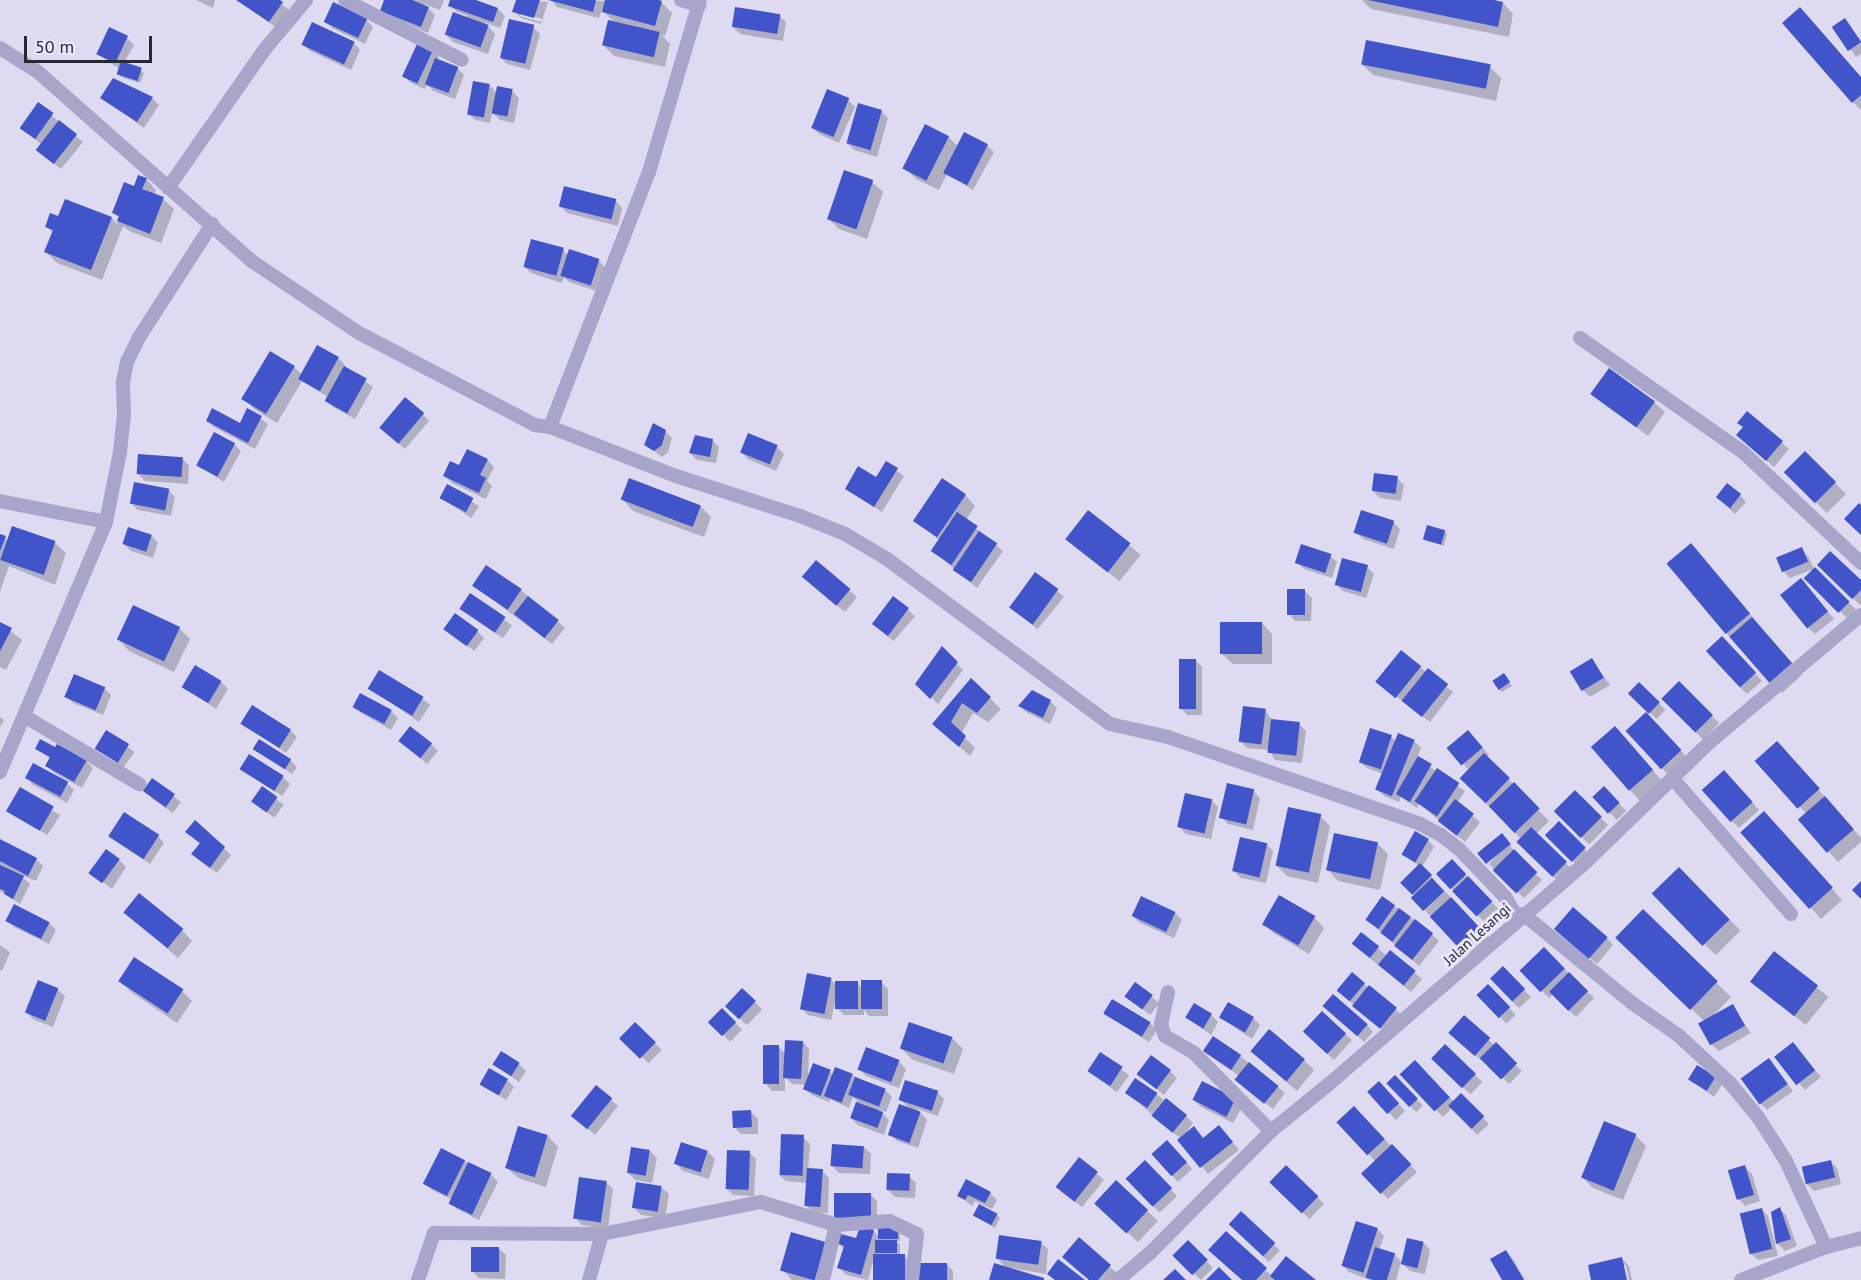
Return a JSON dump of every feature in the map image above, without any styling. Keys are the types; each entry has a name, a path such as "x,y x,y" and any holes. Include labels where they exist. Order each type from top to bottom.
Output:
{"street":[{"path":"168,188 265,49 306,0"},
{"path":"345,0 462,60"},
{"path":"550,427 649,172 700,2 681,0"},
{"path":"0,48 38,72 253,262 359,333 535,425 550,427 676,476 800,516 845,534 887,559 1110,724 1168,737 1420,824 1441,835 1460,850 1520,916 1632,1003 1678,1035 1730,1083 1758,1117 1786,1161 1826,1247"},
{"path":"0,772 106,522 120,452 124,415 123,382 127,362 138,339 212,224"},
{"path":"1580,338 1744,453 1861,563"},
{"path":"0,501 106,522"},
{"name":"Jalan Lesangi","path":"1118,1280 1150,1253 1271,1131 1380,1041 1520,916 1587,861 1674,780 1710,742 1861,615"},
{"path":"24,716 139,784"},
{"path":"1674,780 1791,914"},
{"path":"1168,992 1161,1024 1166,1036 1193,1052 1271,1131"},
{"path":"418,1280 434,1233 602,1234 761,1202 836,1225 891,1221 917,1234 912,1280"},
{"path":"823,1280 836,1225"},
{"path":"589,1280 602,1234"},
{"path":"1742,1280 1826,1247 1861,1238"}],"building":[{"path":"236,0 280,0 283,2 269,22"},
{"path":"384,0 412,0 429,7 421,27 380,11"},
{"path":"450,0 476,0 498,8 493,22 448,6"},
{"path":"516,0 540,0 534,18 512,12"},
{"path":"548,0 596,0 593,12"},
{"path":"605,0 662,1 655,26 602,12"},
{"path":"1368,0 1494,0 1503,2 1498,27"},
{"path":"333,2 367,18 358,38 324,22"},
{"path":"735,7 780,14 777,34 732,27"},
{"path":"1800,7 1861,77 1861,95 1852,103 1782,23"},
{"path":"453,12 489,25 480,48 445,35"},
{"path":"1845,18 1861,42 1848,51 1832,27"},
{"path":"509,19 534,25 525,64 500,58"},
{"path":"608,20 660,32 654,57 602,45"},
{"path":"312,22 355,42 344,65 301,45"},
{"path":"109,27 128,36 115,63 96,54"},
{"path":"1366,40 1491,64 1486,89 1361,65"},
{"path":"418,42 433,49 417,84 402,76"},
{"path":"435,58 458,67 448,93 425,84"},
{"path":"121,61 142,68 138,81 117,74"},
{"path":"113,78 153,97 137,122 100,98"},
{"path":"473,81 490,84 484,117 467,114"},
{"path":"497,86 513,89 507,117 492,113"},
{"path":"827,89 849,98 834,137 811,128"},
{"path":"38,102 54,113 35,139 20,128"},
{"path":"858,103 882,110 870,150 846,143"},
{"path":"59,120 77,134 54,164 36,150"},
{"path":"925,124 949,136 926,181 902,169"},
{"path":"964,132 988,144 967,185 943,173"},
{"path":"844,170 873,180 856,229 827,219"},
{"path":"138,175 147,178 142,189 164,197 150,234 117,221 119,216 112,213 124,182 134,186"},
{"path":"564,186 616,199 611,219 559,206"},
{"path":"65,199 112,217 91,270 44,252 53,230 45,227 50,213 58,216"},
{"path":"531,239 564,248 556,276 523,267"},
{"path":"569,249 599,259 591,286 560,276"},
{"path":"317,345 339,357 320,391 298,379"},
{"path":"270,351 295,366 266,414 241,399"},
{"path":"344,366 367,379 347,414 325,401"},
{"path":"1609,368 1655,402 1636,427 1590,394"},
{"path":"405,397 424,413 398,444 379,428"},
{"path":"212,408 240,423 247,408 262,416 248,443 206,421"},
{"path":"1747,411 1783,441 1766,461 1736,435 1743,427 1737,423"},
{"path":"653,423 666,430 662,445 654,451 644,445"},
{"path":"214,432 235,443 217,477 196,466"},
{"path":"748,433 778,445 770,464 740,452"},
{"path":"695,435 713,439 710,457 689,453"},
{"path":"467,449 488,459 480,475 486,478 479,493 443,476 450,461 459,465"},
{"path":"1805,451 1836,482 1815,503 1784,472"},
{"path":"138,454 183,457 181,477 137,474"},
{"path":"886,461 898,468 874,507 845,489 858,466 876,477"},
{"path":"1374,473 1398,476 1396,494 1372,491"},
{"path":"629,478 701,506 693,527 621,499"},
{"path":"942,478 966,494 937,537 913,521"},
{"path":"134,482 169,489 165,510 130,504"},
{"path":"1727,483 1741,494 1730,508 1716,497"},
{"path":"447,484 473,498 466,512 439,498"},
{"path":"1859,503 1861,505 1861,535 1844,519"},
{"path":"1088,510 1131,543 1108,572 1065,539"},
{"path":"1361,510 1394,521 1387,544 1354,533"},
{"path":"957,512 978,526 951,565 931,551"},
{"path":"1427,525 1445,530 1441,545 1423,539"},
{"path":"12,526 55,541 44,575 0,560"},
{"path":"128,527 152,535 146,552 122,544"},
{"path":"979,531 997,543 971,582 953,570"},
{"path":"0,534 6,536 0,551"},
{"path":"1691,543 1750,613 1726,634 1666,564"},
{"path":"1301,544 1331,554 1325,573 1295,563"},
{"path":"1802,547 1808,562 1782,572 1776,557"},
{"path":"1830,551 1861,580 1861,590 1852,599 1817,565"},
{"path":"1342,558 1368,565 1361,592 1335,585"},
{"path":"816,560 850,589 836,606 802,577"},
{"path":"486,565 522,589 508,610 472,586"},
{"path":"1815,567 1850,602 1838,613 1804,578"},
{"path":"1035,572 1058,589 1033,625 1009,608"},
{"path":"1801,578 1828,611 1807,628 1780,595"},
{"path":"1287,589 1305,589 1305,615 1287,615"},
{"path":"470,593 506,617 495,633 459,609"},
{"path":"528,596 559,620 545,638 514,614"},
{"path":"893,596 909,608 888,636 872,624"},
{"path":"133,605 180,627 164,661 117,639"},
{"path":"455,613 478,630 467,646 443,629"},
{"path":"1752,617 1792,663 1769,683 1729,637"},
{"path":"0,622 12,628 0,651"},
{"path":"1220,622 1262,622 1262,654 1220,654"},
{"path":"1722,636 1756,673 1740,688 1706,651"},
{"path":"942,646 958,662 930,699 915,684"},
{"path":"1401,650 1421,666 1395,698 1375,682"},
{"path":"1592,658 1604,678 1582,691 1570,671"},
{"path":"1179,659 1196,659 1196,709 1179,709"},
{"path":"195,665 222,681 208,703 182,687"},
{"path":"1428,668 1448,684 1422,717 1402,701"},
{"path":"379,670 424,697 412,716 368,689"},
{"path":"1504,673 1510,682 1499,690 1492,681"},
{"path":"74,674 105,687 96,710 64,697"},
{"path":"971,678 991,697 977,713 962,703 951,722 966,736 959,747 932,724"},
{"path":"1679,681 1713,715 1695,733 1661,699"},
{"path":"1639,682 1660,702 1649,714 1628,694"},
{"path":"1032,690 1051,700 1043,718 1018,706"},
{"path":"360,693 392,710 384,724 352,707"},
{"path":"252,705 291,729 279,748 240,724"},
{"path":"1243,706 1266,709 1261,745 1239,742"},
{"path":"1646,712 1681,750 1661,769 1626,731"},
{"path":"1271,719 1300,722 1296,756 1267,753"},
{"path":"410,726 432,743 420,758 398,741"},
{"path":"1615,726 1653,770 1629,791 1591,747"},
{"path":"1370,728 1392,735 1381,769 1359,762"},
{"path":"106,730 129,744 118,763 95,749"},
{"path":"1468,730 1483,748 1461,766 1447,748"},
{"path":"1398,733 1415,740 1392,796 1375,790"},
{"path":"40,739 55,747 57,744 87,760 74,782 45,766 50,757 35,749"},
{"path":"259,739 291,759 285,769 253,749"},
{"path":"1777,741 1820,789 1798,809 1755,761"},
{"path":"1484,753 1510,778 1486,803 1460,778"},
{"path":"249,754 284,776 274,791 239,769"},
{"path":"1418,756 1432,764 1410,802 1396,794"},
{"path":"33,763 68,782 60,797 25,778"},
{"path":"1437,768 1459,783 1437,816 1415,801"},
{"path":"1724,770 1753,802 1730,822 1702,790"},
{"path":"152,778 175,794 166,807 143,791"},
{"path":"1514,782 1540,809 1515,833 1489,806"},
{"path":"1227,783 1254,789 1246,824 1219,818"},
{"path":"262,786 278,797 267,812 251,802"},
{"path":"1604,786 1620,803 1608,814 1592,797"},
{"path":"20,787 54,806 40,831 6,811"},
{"path":"1575,790 1602,817 1581,838 1554,811"},
{"path":"1185,793 1212,799 1204,833 1177,827"},
{"path":"1825,796 1854,829 1827,853 1798,820"},
{"path":"1455,799 1474,814 1457,836 1438,821"},
{"path":"1288,807 1321,814 1309,873 1276,866"},
{"path":"1764,811 1833,888 1809,909 1740,832"},
{"path":"124,812 159,835 143,859 108,836"},
{"path":"195,820 225,847 210,868 191,854 200,843 185,832"},
{"path":"1559,821 1586,848 1572,862 1545,835"},
{"path":"1531,827 1567,862 1552,877 1516,842"},
{"path":"1415,831 1429,839 1415,862 1402,854"},
{"path":"1334,833 1378,842 1370,880 1326,870"},
{"path":"1502,833 1511,844 1486,864 1477,853"},
{"path":"1240,837 1267,843 1259,877 1232,871"},
{"path":"0,839 37,858 28,876 0,861"},
{"path":"106,849 120,859 102,883 88,873"},
{"path":"1514,849 1537,872 1516,894 1493,870"},
{"path":"1452,859 1466,874 1450,889 1436,874"},
{"path":"1420,863 1432,875 1412,895 1400,883"},
{"path":"0,865 24,876 13,899 0,889"},
{"path":"1679,867 1730,920 1702,946 1652,893"},
{"path":"1468,876 1492,901 1476,916 1452,891"},
{"path":"1432,878 1444,891 1423,911 1411,898"},
{"path":"1861,881 1861,899 1852,890"},
{"path":"139,893 183,929 168,948 123,912"},
{"path":"1279,895 1315,916 1298,945 1262,924"},
{"path":"1141,896 1175,912 1166,932 1132,916"},
{"path":"1382,896 1395,905 1378,929 1365,920"},
{"path":"1451,897 1483,931 1462,951 1430,917"},
{"path":"14,904 50,922 41,939 5,921"},
{"path":"1573,907 1608,937 1589,959 1554,929"},
{"path":"1399,908 1411,917 1392,942 1380,933"},
{"path":"1643,909 1718,981 1690,1010 1615,938"},
{"path":"1415,919 1433,933 1412,960 1394,946"},
{"path":"1361,932 1379,946 1370,958 1352,944"},
{"path":"1544,947 1565,969 1540,992 1520,971"},
{"path":"1390,950 1416,971 1404,986 1378,965"},
{"path":"1774,951 1818,985 1794,1016 1750,982"},
{"path":"134,957 183,989 168,1013 118,981"},
{"path":"1503,966 1525,989 1512,1002 1490,979"},
{"path":"1352,972 1365,983 1350,1001 1337,990"},
{"path":"1569,972 1588,991 1568,1011 1549,992"},
{"path":"807,973 832,978 824,1014 800,1009"},
{"path":"38,980 58,988 45,1021 25,1012"},
{"path":"861,980 882,980 882,1009 861,1009"},
{"path":"835,981 858,981 858,1009 835,1009"},
{"path":"1135,982 1153,995 1142,1009 1124,997"},
{"path":"1488,984 1510,1007 1499,1018 1476,995"},
{"path":"1369,985 1397,1008 1380,1029 1352,1006"},
{"path":"742,988 756,1001 739,1019 725,1006"},
{"path":"1333,994 1368,1024 1357,1036 1323,1006"},
{"path":"1112,999 1151,1022 1142,1037 1103,1014"},
{"path":"1228,1002 1254,1017 1245,1033 1219,1018"},
{"path":"1194,1003 1212,1014 1203,1028 1185,1018"},
{"path":"1733,1004 1745,1026 1710,1045 1698,1023"},
{"path":"722,1008 736,1022 722,1036 708,1022"},
{"path":"1322,1011 1346,1034 1327,1054 1303,1031"},
{"path":"1464,1015 1490,1038 1475,1056 1448,1033"},
{"path":"635,1022 656,1042 640,1059 619,1039"},
{"path":"909,1022 952,1037 943,1063 900,1048"},
{"path":"1269,1029 1305,1059 1286,1081 1250,1051"},
{"path":"1213,1036 1241,1055 1231,1070 1203,1051"},
{"path":"785,1040 803,1041 801,1079 783,1078"},
{"path":"1496,1042 1517,1063 1501,1079 1480,1058"},
{"path":"1793,1042 1815,1070 1796,1085 1774,1057"},
{"path":"1445,1044 1476,1074 1462,1088 1431,1058"},
{"path":"763,1045 779,1045 779,1084 763,1084"},
{"path":"866,1047 900,1060 891,1082 857,1069"},
{"path":"501,1051 520,1063 511,1076 493,1065"},
{"path":"1100,1052 1123,1067 1110,1086 1087,1071"},
{"path":"1151,1055 1171,1070 1157,1089 1137,1074"},
{"path":"1769,1058 1788,1084 1759,1104 1741,1079"},
{"path":"1415,1060 1450,1097 1434,1112 1400,1074"},
{"path":"1249,1062 1279,1086 1264,1104 1235,1080"},
{"path":"813,1063 831,1070 821,1096 803,1089"},
{"path":"1697,1065 1716,1077 1707,1091 1688,1079"},
{"path":"835,1067 853,1074 842,1103 824,1096"},
{"path":"489,1068 508,1079 499,1095 479,1084"},
{"path":"1395,1075 1418,1099 1409,1107 1386,1083"},
{"path":"855,1077 886,1089 879,1107 848,1095"},
{"path":"1135,1078 1157,1093 1147,1108 1125,1093"},
{"path":"905,1080 938,1091 932,1111 899,1100"},
{"path":"1202,1081 1236,1098 1226,1117 1192,1100"},
{"path":"1379,1081 1399,1103 1387,1114 1367,1092"},
{"path":"596,1085 612,1098 587,1129 571,1116"},
{"path":"1461,1093 1484,1116 1472,1129 1448,1106"},
{"path":"1166,1098 1187,1115 1173,1133 1152,1116"},
{"path":"856,1102 883,1112 877,1128 850,1118"},
{"path":"899,1104 921,1112 909,1143 888,1135"},
{"path":"1354,1106 1385,1139 1367,1155 1336,1122"},
{"path":"751,1110 752,1127 733,1128 732,1111"},
{"path":"1604,1121 1636,1134 1614,1191 1581,1178"},
{"path":"1219,1125 1233,1142 1200,1168 1177,1140 1194,1126 1203,1138"},
{"path":"518,1126 548,1135 535,1177 505,1168"},
{"path":"781,1134 804,1135 803,1176 780,1175"},
{"path":"1167,1140 1187,1162 1171,1176 1151,1154"},
{"path":"681,1142 708,1151 701,1173 674,1164"},
{"path":"832,1144 864,1146 862,1168 830,1166"},
{"path":"1392,1144 1411,1164 1381,1194 1361,1174"},
{"path":"631,1147 650,1150 646,1176 627,1173"},
{"path":"441,1148 465,1160 447,1196 423,1184"},
{"path":"727,1150 750,1151 749,1190 726,1189"},
{"path":"1079,1157 1098,1172 1075,1202 1056,1187"},
{"path":"1145,1160 1172,1188 1153,1207 1126,1179"},
{"path":"1831,1160 1835,1178 1806,1184 1802,1167"},
{"path":"468,1162 492,1173 472,1215 449,1204"},
{"path":"1286,1165 1318,1196 1302,1214 1269,1182"},
{"path":"1745,1165 1754,1195 1737,1200 1728,1170"},
{"path":"807,1168 823,1169 820,1207 804,1206"},
{"path":"887,1173 910,1174 909,1191 886,1190"},
{"path":"579,1177 607,1181 601,1222 573,1219"},
{"path":"966,1179 991,1192 985,1203 968,1195 965,1200 957,1196"},
{"path":"1116,1180 1148,1210 1126,1233 1094,1203"},
{"path":"636,1182 662,1186 658,1212 632,1208"},
{"path":"834,1193 871,1193 871,1218 834,1218"},
{"path":"979,1204 998,1214 991,1225 973,1215"},
{"path":"1780,1207 1791,1239 1776,1244 1771,1212"},
{"path":"1762,1208 1772,1249 1750,1254 1740,1214"},
{"path":"1241,1211 1275,1243 1263,1256 1229,1224"},
{"path":"1356,1221 1378,1228 1363,1273 1341,1266"},
{"path":"860,1226 874,1230 861,1275 837,1268 844,1246 838,1244 841,1234 856,1238"},
{"path":"878,1228 898,1228 898,1239 878,1239"},
{"path":"1226,1231 1267,1268 1256,1280 1242,1280 1208,1250"},
{"path":"791,1232 826,1242 815,1280 780,1270"},
{"path":"999,1235 1042,1241 1038,1265 996,1259"},
{"path":"1079,1237 1111,1265 1098,1280 1089,1280 1062,1257"},
{"path":"1407,1238 1424,1242 1417,1268 1401,1264"},
{"path":"875,1240 897,1240 897,1253 875,1253"},
{"path":"1188,1240 1208,1260 1192,1275 1172,1256"},
{"path":"471,1247 499,1247 499,1272 471,1272"},
{"path":"1375,1247 1395,1253 1387,1280 1366,1278"},
{"path":"1506,1250 1524,1280 1502,1280 1490,1259"},
{"path":"873,1254 905,1254 905,1280 873,1280"},
{"path":"1286,1256 1316,1280 1275,1280 1270,1276"},
{"path":"1622,1257 1627,1280 1591,1280 1588,1265"},
{"path":"1058,1259 1085,1280 1055,1280 1047,1274"},
{"path":"919,1263 947,1263 947,1280 919,1280"},
{"path":"994,1263 1044,1278 1044,1280 989,1280"},
{"path":"1219,1267 1232,1280 1206,1280"},
{"path":"1175,1269 1186,1280 1163,1280"}]}
